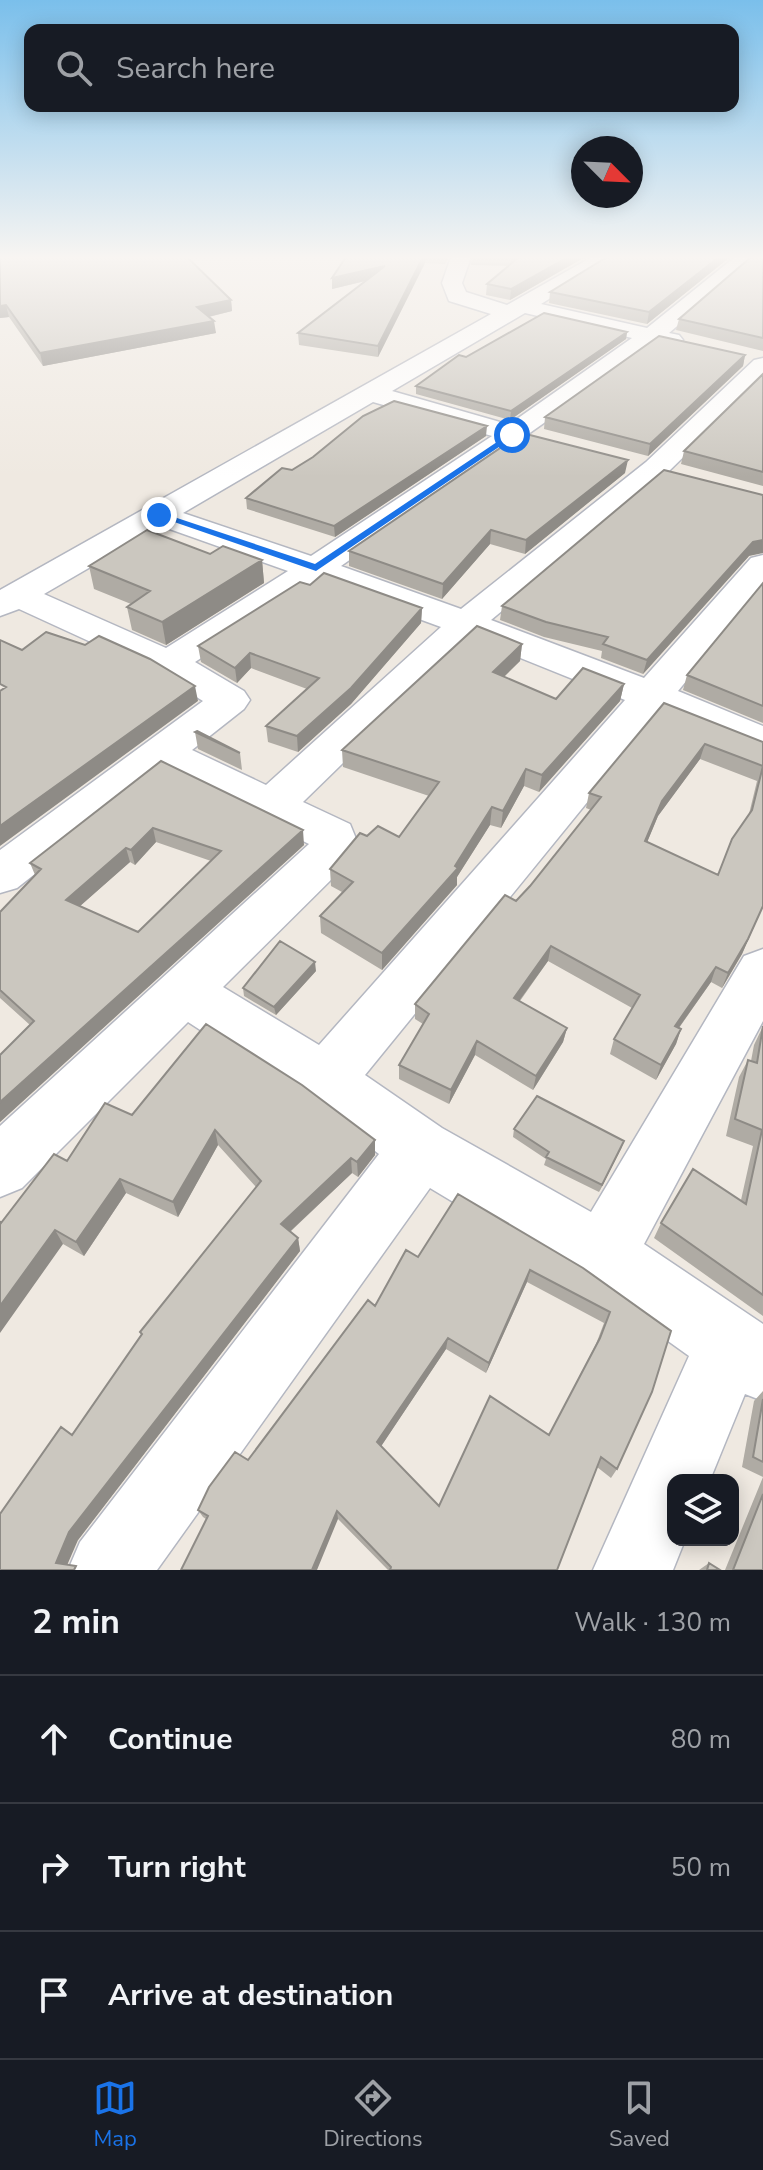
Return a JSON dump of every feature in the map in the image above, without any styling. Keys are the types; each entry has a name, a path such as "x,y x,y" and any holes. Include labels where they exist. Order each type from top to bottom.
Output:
{"street":[{"path":"8,600 480,330"},
{"path":"621,330 693,345"},
{"path":"168,663 526,438 658,330"},
{"path":"272,805 466,623 656,469 754,360"},
{"path":"370,393 526,438"},
{"path":"159,515 466,623 652,694 763,742"},
{"path":"325,1080 763,565"},
{"path":"0,875 230,700 168,663 8,600"},
{"path":"0,1167 336,846 334,836 162,753"},
{"path":"603,1255 763,971"},
{"path":"184,991 325,1080 421,1149 603,1255 746,1356 633,1570"},
{"path":"108,1570 421,1149"}],"building":[{"path":"24,330 164,330 40,353"},
{"path":"302,330 386,330 378,346 298,333"},
{"path":"513,330 627,332 511,411 416,386 459,355 466,357"},
{"path":"729,330 763,330 763,338"},
{"path":"659,336 745,355 650,444 545,417"},
{"path":"763,374 763,472 684,451"},
{"path":"394,401 487,426 334,526 246,498 282,468 292,470 363,416"},
{"path":"522,433 628,460 526,540 491,530 443,584 349,551"},
{"path":"664,470 763,495 763,540 753,542 647,660 603,644 608,637 546,622 502,606"},
{"path":"147,530 210,554 223,546 262,560 162,622 127,607 150,591 89,566"},
{"path":"324,573 422,608 351,688 297,736 266,726 319,678 250,653 235,668 198,646 300,582 310,585"},
{"path":"763,583 763,706 687,675"},
{"path":"477,626 522,644 493,672 556,699 583,668 624,684 542,775 526,769 503,811 492,807 455,866 458,868 382,953 320,916 353,882 330,869 360,833 367,836 378,826 399,837 439,782 342,750"},
{"path":"46,632 85,645 99,636 150,659 195,686 0,826 0,691 6,687 0,684 0,640 22,650"},
{"path":"664,703 763,742 763,766 763,906 728,973 716,967 675,1026 681,1029 661,1065 614,1039 640,995 551,946 514,998 567,1028 536,1076 477,1041 451,1090 399,1065 429,1014 415,1004 505,895 516,901 530,886 601,797 589,793","holes":["705,744 763,766 752,810 732,839 718,875 645,841 662,801"]},
{"path":"197,731 240,753 195,732"},
{"path":"161,761 303,830 0,1102 0,1055 34,1021 0,990 0,912 41,869 30,863","holes":["153,828 221,851 138,932 66,900 126,848 131,850"]},
{"path":"280,941 315,962 274,1007 243,988"},
{"path":"206,1024 302,1085 375,1140 357,1162 351,1158 281,1224 298,1238 69,1532 56,1563 76,1566 74,1570 0,1570 0,1514 61,1427 72,1435 142,1334 140,1332 261,1181 215,1130 173,1202 120,1179 76,1242 55,1230 0,1306 0,1222 54,1154 67,1161 105,1103 132,1115"},
{"path":"763,1026 763,1295 661,1223 693,1169 746,1204 762,1130 735,1119 748,1060 757,1063"},
{"path":"537,1096 624,1141 602,1185 546,1157 549,1152 514,1129"},
{"path":"458,1194 583,1268 671,1331 652,1392 617,1469 601,1457 557,1570 390,1570 391,1567 337,1511 312,1570 181,1570 208,1516 198,1510 209,1487 235,1452 248,1460 368,1300 375,1306 406,1250 418,1257","holes":["530,1270 610,1312 600,1338 549,1435 490,1396 439,1506 377,1442 448,1338 489,1363"]},
{"path":"763,1399 763,1462 753,1457"},
{"path":"763,1494 763,1570 733,1570"},
{"path":"709,1563 720,1570 707,1570"}],"route":[{"path":"159,515 316,568 512,435"}]}
